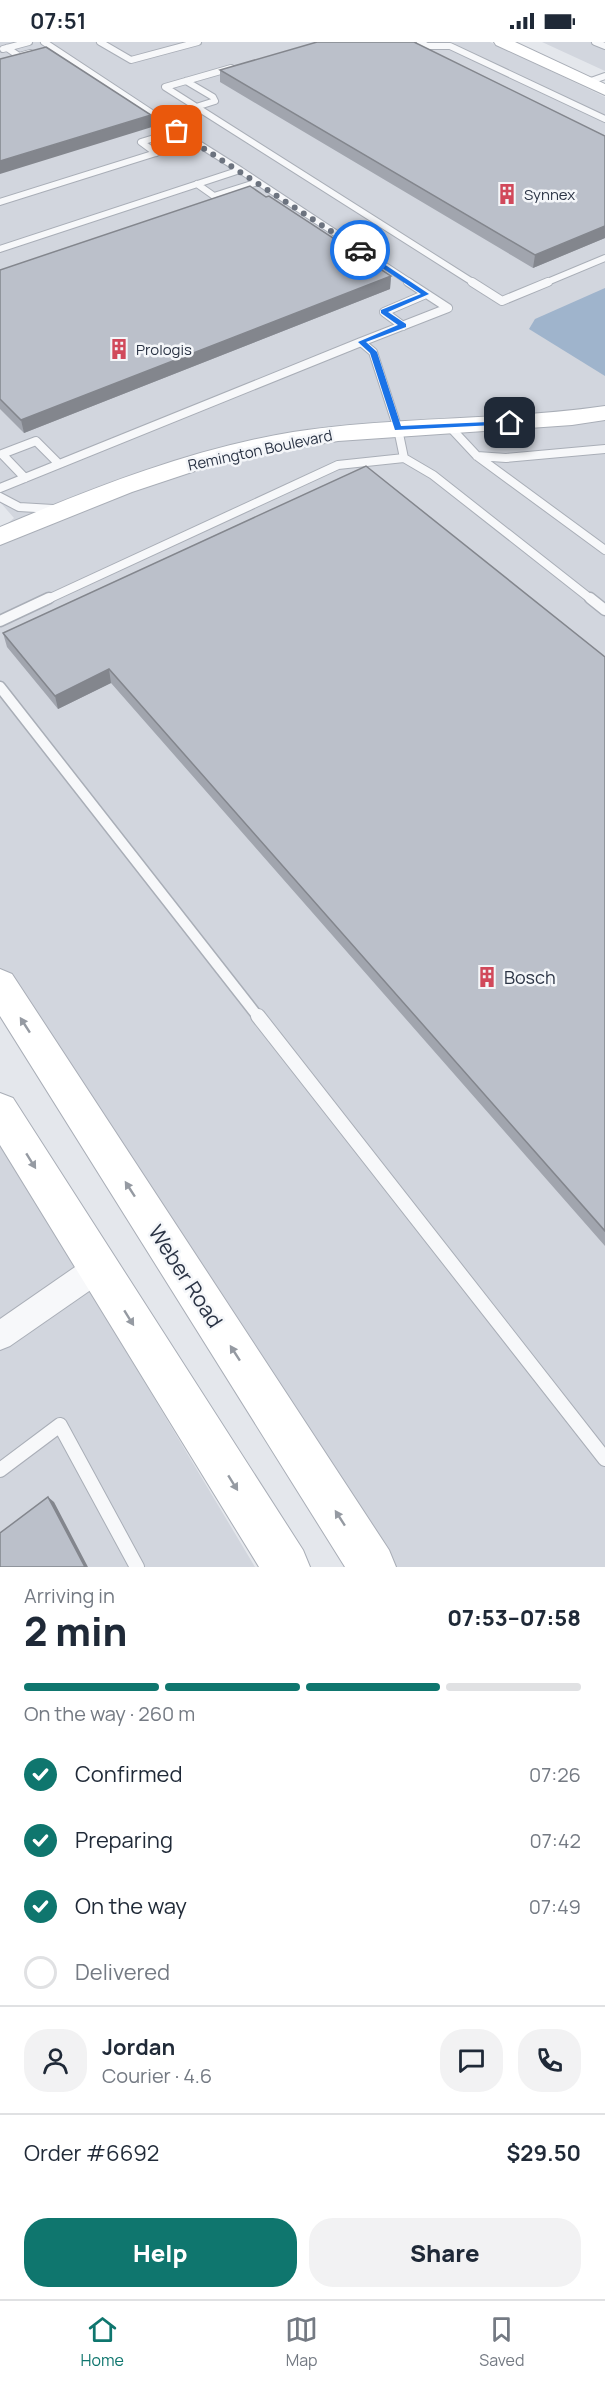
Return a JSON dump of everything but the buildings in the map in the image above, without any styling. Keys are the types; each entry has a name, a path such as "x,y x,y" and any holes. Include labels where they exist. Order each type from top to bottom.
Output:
{"street":[{"path":"502,42 605,90"},
{"name":"Remington Boulevard","path":"0,537 115,488 225,454 315,437 398,429 569,419 605,413"},
{"name":"Weber Road","path":"0,985 372,1567"},
{"path":"0,1111 286,1567"},
{"path":"0,1336 98,1268"}],"lane":[{"path":"0,50 28,42"},
{"path":"0,488 448,308 44,42"},
{"path":"100,42 131,60 198,42"},
{"path":"420,42 427,45 450,46 605,119"},
{"path":"595,42 605,46"},
{"path":"7,48 19,56 52,48"},
{"path":"242,65 165,87 502,301 605,258"},
{"path":"588,82 605,76"},
{"path":"186,81 213,97 215,101 196,107"},
{"path":"156,153 141,142 177,131"},
{"path":"0,202 194,141"},
{"path":"0,249 240,170"},
{"path":"197,184 214,196 258,182"},
{"path":"403,326 384,312 426,294"},
{"path":"362,342 374,352 398,429 404,458"},
{"path":"449,426 477,456 605,550"},
{"path":"25,478 1,453 36,441 59,464"},
{"path":"477,456 506,458 605,449"},
{"path":"0,621 338,465 404,458 433,475 605,610"},
{"path":"0,509 1,498 19,507 35,510 66,508"},
{"path":"0,687 605,1459"},
{"path":"0,1470 60,1425 137,1567"}],"shaded area":[{"path":"0,42 490,42 605,97 605,1567 393,1567 0,977 0,530 14,518 0,502"},
{"path":"542,42 605,42 605,71"},
{"path":"0,1140 255,1567 0,1567"}],"water":[{"path":"605,288 605,376 529,329 535,319"}],"way so far":[{"path":"177,131 360,250"}],"place":[{"name":"Synnex","path":"507,194"},
{"name":"Prologis","path":"119,349"},
{"name":"Bosch","path":"487,977"}],"route":[{"path":"360,250 426,294 384,312 403,326 362,342 374,352 398,429 510,423"}]}
